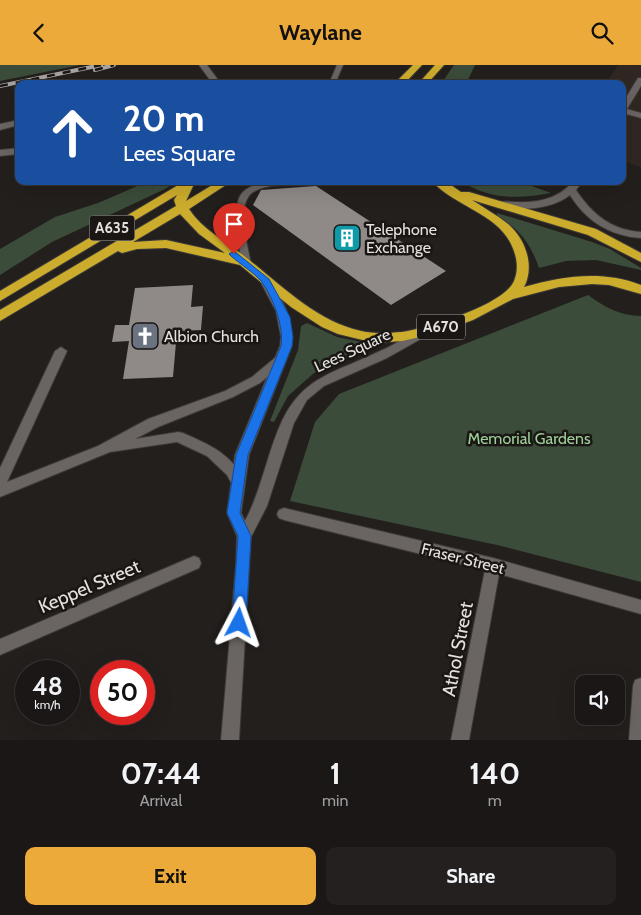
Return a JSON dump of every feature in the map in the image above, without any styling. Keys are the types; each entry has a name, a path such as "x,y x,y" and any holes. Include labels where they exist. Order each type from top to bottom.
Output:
{"highway":[{"path":"402,80 418,65"},
{"path":"426,80 441,65"},
{"path":"433,80 441,65"},
{"name":"A635","path":"0,297 186,185"},
{"path":"181,207 180,199 182,193 189,185"},
{"name":"A635","path":"0,316 220,185"},
{"name":"A670","path":"444,185 505,227 520,247 524,268 520,282 510,296"},
{"name":"A670","path":"452,190 592,233 611,241 641,258"},
{"name":"A670","path":"181,207 196,225 264,279 320,320 340,330 362,336 388,337 422,333 488,309 510,296 560,282 592,279 623,283 641,290"},
{"name":"A635","path":"97,259 130,246 163,243 247,264"}],"street":[{"path":"203,65 214,80"},
{"path":"626,106 641,80"},
{"path":"626,112 641,116"},
{"path":"0,127 15,123"},
{"path":"0,153 15,151"},
{"path":"501,204 539,205 562,198 577,185"},
{"path":"572,191 589,215 612,228 632,235 641,235"},
{"path":"230,740 244,536 234,513 238,482 242,455 286,346 287,327 278,301 264,279"},
{"name":"Lees Square","path":"244,536 260,506 288,422 303,397 320,383 383,355 422,333"},
{"path":"0,483 61,351"},
{"path":"0,491 103,450 153,423 229,394 256,380 280,361"},
{"path":"103,450 178,437 212,452 232,471 238,482"},
{"name":"Fraser Street","path":"284,514 494,565 641,607"},
{"name":"Keppel Street","path":"0,647 194,563"},
{"name":"Athol Street","path":"460,740 494,565"},
{"path":"638,740 641,686"}],"lane":[{"path":"334,80 340,65"},
{"path":"247,264 241,230 240,200 244,194 252,189 276,185"}],"shaded area":[{"path":"618,65 641,65 641,167 626,162 626,80 608,80"}],"green space":[{"path":"0,65 80,65 0,81"},
{"path":"454,65 475,65 468,80 444,80"},
{"path":"140,185 171,185 52,242 0,275 0,249 55,217 98,203"},
{"path":"468,185 529,185 551,193 516,197 493,195"},
{"path":"497,213 610,249 641,268 641,270 596,260 566,261 539,268 526,241 518,231 497,215"},
{"name":"Memorial Gardens","path":"588,295 613,310 641,316 641,582 497,545 290,501 315,422 339,394"},
{"path":"307,323 337,337 371,344 372,349 314,373 288,396 274,422 270,421 298,350 301,326"}],"building":[{"name":"Telephone Exchange","path":"316,186 446,271 391,305 253,205 261,190"},
{"name":"Albion Church","path":"193,285 191,307 203,306 201,330 177,331 173,377 123,379 129,341 112,342 115,325 129,325 135,288"}],"railway":[{"path":"29,80 101,65"},
{"path":"95,70 114,65"},
{"path":"0,86 15,83"}],"place":[{"name":"Telephone Exchange","path":"347,238"},
{"name":"Albion Church","path":"145,336"}],"route":[{"path":"234,254 264,279 278,301 287,327 288,337 242,455 234,513 244,536 244,564 239,623"}]}
